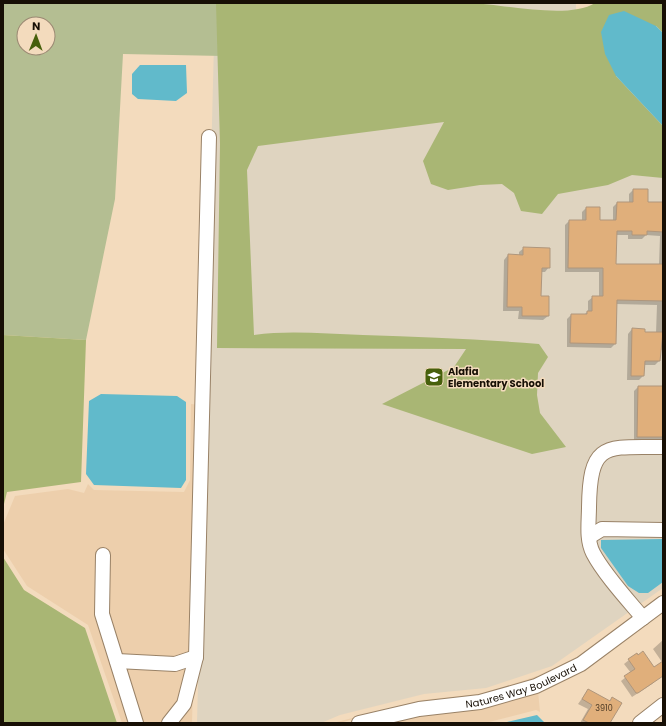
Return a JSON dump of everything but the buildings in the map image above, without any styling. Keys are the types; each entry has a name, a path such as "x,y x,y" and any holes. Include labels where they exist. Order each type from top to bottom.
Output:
{"street":[{"path":"169,723 184,704 196,657 209,137"},
{"path":"643,618 597,559 591,548 589,537 591,476 598,457 612,448 663,447"},
{"path":"589,537 602,529 663,530"},
{"path":"103,556 102,614 136,723"},
{"name":"Natures Way Boulevard","path":"360,723 413,710 480,702 536,686 581,664 663,603"},
{"path":"117,661 175,664 196,657"},
{"path":"640,723 663,706"}],"shaded area":[{"name":"Alafia Elementary School","path":"215,3 576,3 575,70 663,167 663,588 552,666 486,688 424,694 340,715 321,723 197,723"},
{"path":"191,404 200,405 192,723 122,723 88,625 27,586 3,549 3,525 15,496 68,489 84,493 88,484 94,490 184,492 190,480"},
{"path":"537,676 537,679 499,692 363,716 340,723 333,723 422,700 487,693"},
{"path":"538,691 540,712 536,710 489,722 382,723 401,718 481,707 520,698"}],"green space":[{"path":"438,2 484,4 552,11 583,8 595,3 663,3 663,33 656,26 616,76 663,126 663,178 632,175 608,185 558,194 542,214 521,211 514,193 502,184 480,185 448,190 431,184 423,161 444,122 258,146 247,170 254,335 308,333 451,338 539,344 548,357 538,373 537,395 540,413 566,447 532,454 382,404 454,367 466,349 217,348 220,144 216,3"},
{"path":"3,3 224,3 223,56 123,54 115,199 86,340 3,335"},
{"path":"3,335 86,340 81,482 7,492 3,508"},
{"path":"3,557 24,590 85,628 117,723 3,723"}],"water":[{"path":"624,11 656,26 663,33 663,126 616,76 605,54 601,32 609,15"},
{"path":"140,65 186,65 187,93 176,101 138,99 132,94 132,74"},
{"path":"101,394 177,396 186,402 186,480 181,488 94,485 86,474 89,401"},
{"path":"663,539 663,582 648,593 639,593 628,586 601,548 601,540"},
{"path":"537,715 545,723 503,723"}],"place":[{"name":"Alafia Elementary School","path":"434,377"}]}
